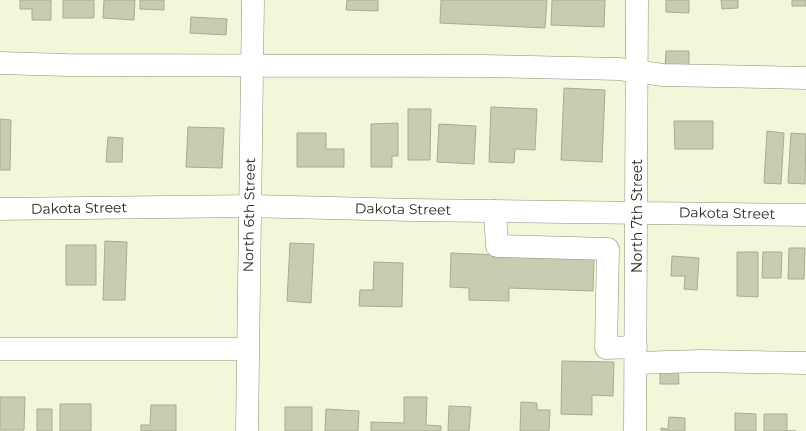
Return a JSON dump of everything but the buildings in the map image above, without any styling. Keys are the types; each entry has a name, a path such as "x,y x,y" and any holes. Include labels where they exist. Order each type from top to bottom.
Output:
{"street":[{"name":"North 6th Street","path":"247,431 253,0"},
{"name":"North 7th Street","path":"635,431 637,0"},
{"path":"0,63 252,66 490,66 619,69 663,75 806,78"},
{"name":"Dakota Street","path":"0,209 249,206 806,215"},
{"path":"495,211 497,246 608,249 606,348 636,355 701,361 806,363"},
{"path":"0,349 248,349"}]}
